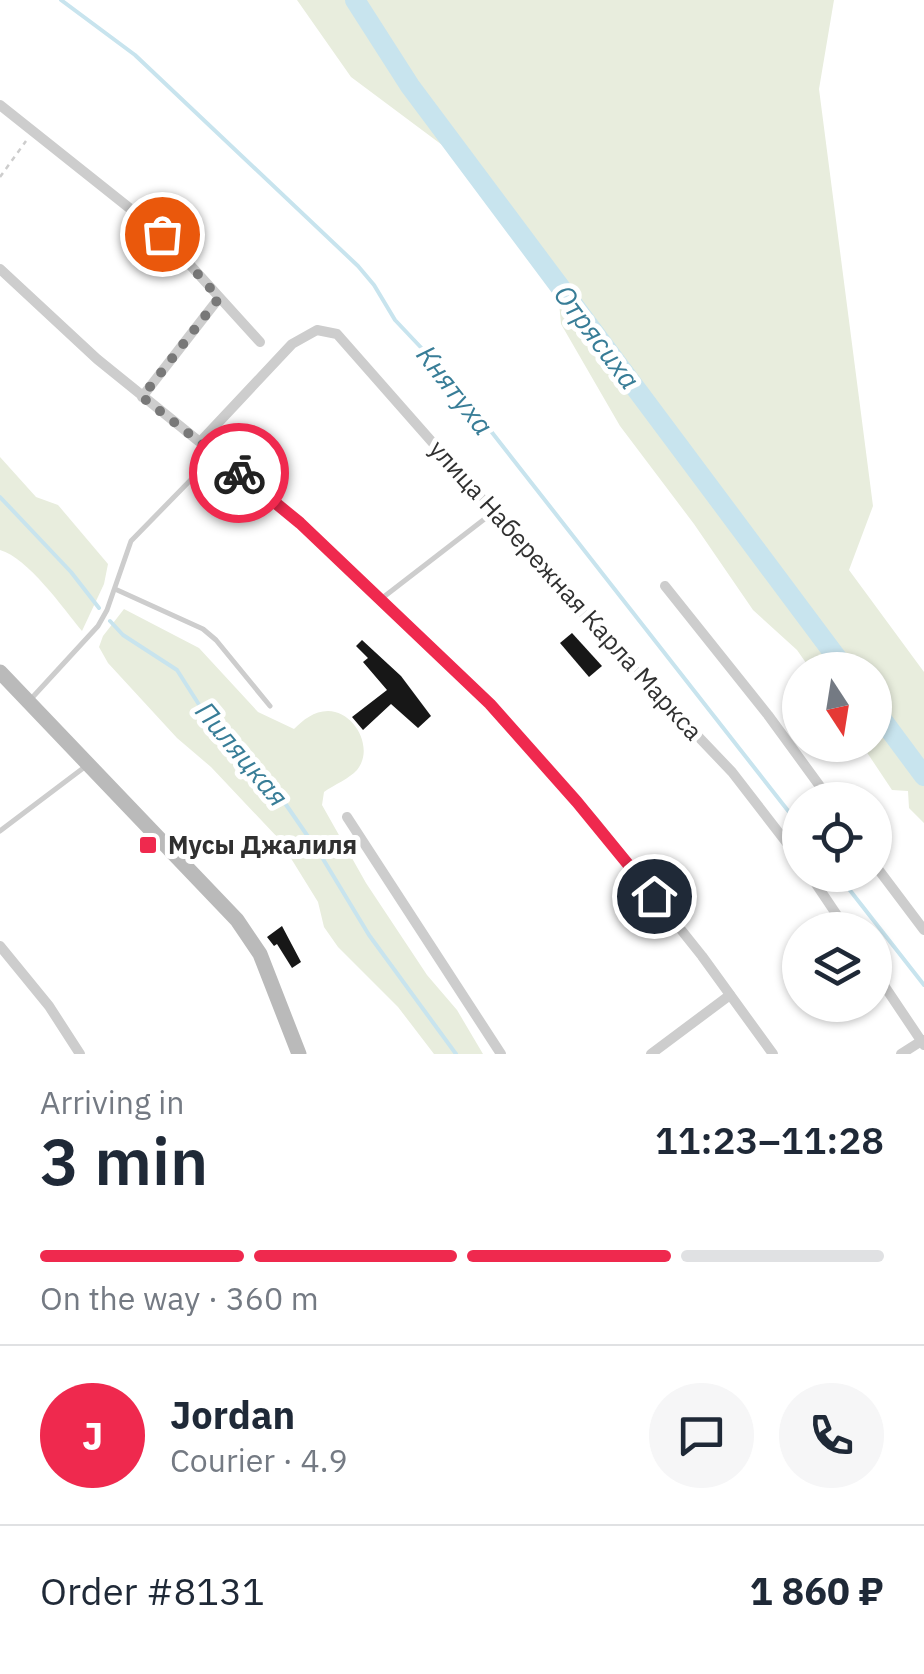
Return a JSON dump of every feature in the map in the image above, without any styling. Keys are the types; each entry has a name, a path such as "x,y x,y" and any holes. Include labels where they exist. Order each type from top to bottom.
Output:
{"street":[{"path":"0,105 162,234 260,342"},
{"path":"0,270 142,397 300,523 516,732 594,822 773,1054"},
{"path":"142,397 219,298"},
{"name":"улица Набережная Карла Маркса","path":"200,441 292,344 324,329 337,334 609,643 732,772 782,837"},
{"path":"664,586 817,782"},
{"path":"0,672 223,904 251,939 270,976 299,1054"},
{"path":"347,817 501,1054"},
{"path":"892,888 924,930"},
{"path":"0,946 49,1006 80,1054"},
{"path":"652,1054 730,995"},
{"path":"892,997 923,1042 901,1054"}],"lane":[{"path":"28,702 88,639 108,610 132,541 216,454"},
{"path":"379,600 494,512"},
{"path":"115,589 202,629 216,640 270,706"},
{"path":"0,831 89,764"}],"path":[{"path":"0,177 33,132"}],"green space":[{"path":"297,0 834,0 819,89 873,506 849,570 924,672 924,823 909,808 908,791 892,790 892,782 887,782 873,762 892,762 892,652 798,652 753,610 620,426 561,324 557,280 493,183 351,77"},
{"path":"0,457 36,497 58,505 108,564 104,584 82,631 33,573 0,550"},
{"path":"124,609 199,648 258,712 294,729 323,711 337,713 353,724 363,742 362,761 354,773 324,792 322,805 366,883 427,975 457,1010 483,1054 434,1054 398,1007 338,947 324,927 318,902 279,839 108,663 99,647"}],"building":[{"path":"572,633 602,666 589,677 560,643"},
{"path":"362,640 401,676 431,716 418,728 391,704 363,730 352,717 387,690 363,662 368,658 356,646"},
{"path":"282,926 301,962 292,968 277,944 274,946 267,937"}],"waterway":[{"name":"Княтуха","path":"61,0 135,55 358,266 395,320 447,375 782,803"},
{"name":"Отрясиха","path":"355,0 410,86 833,652"},
{"name":"Пиляцкая","path":"0,497 71,572 99,608"},
{"name":"Пиляцкая","path":"110,621 123,635 177,670 212,725 258,764 320,854 369,935 456,1054"},
{"name":"Отрясиха","path":"892,733 924,776"},
{"name":"Княтуха","path":"851,892 924,985"}],"way so far":[{"path":"162,234 219,298 142,397 239,473"}],"place":[{"name":"Мусы Джалиля","path":"148,845"}],"route":[{"path":"239,473 300,523 490,704 654,896"}]}
